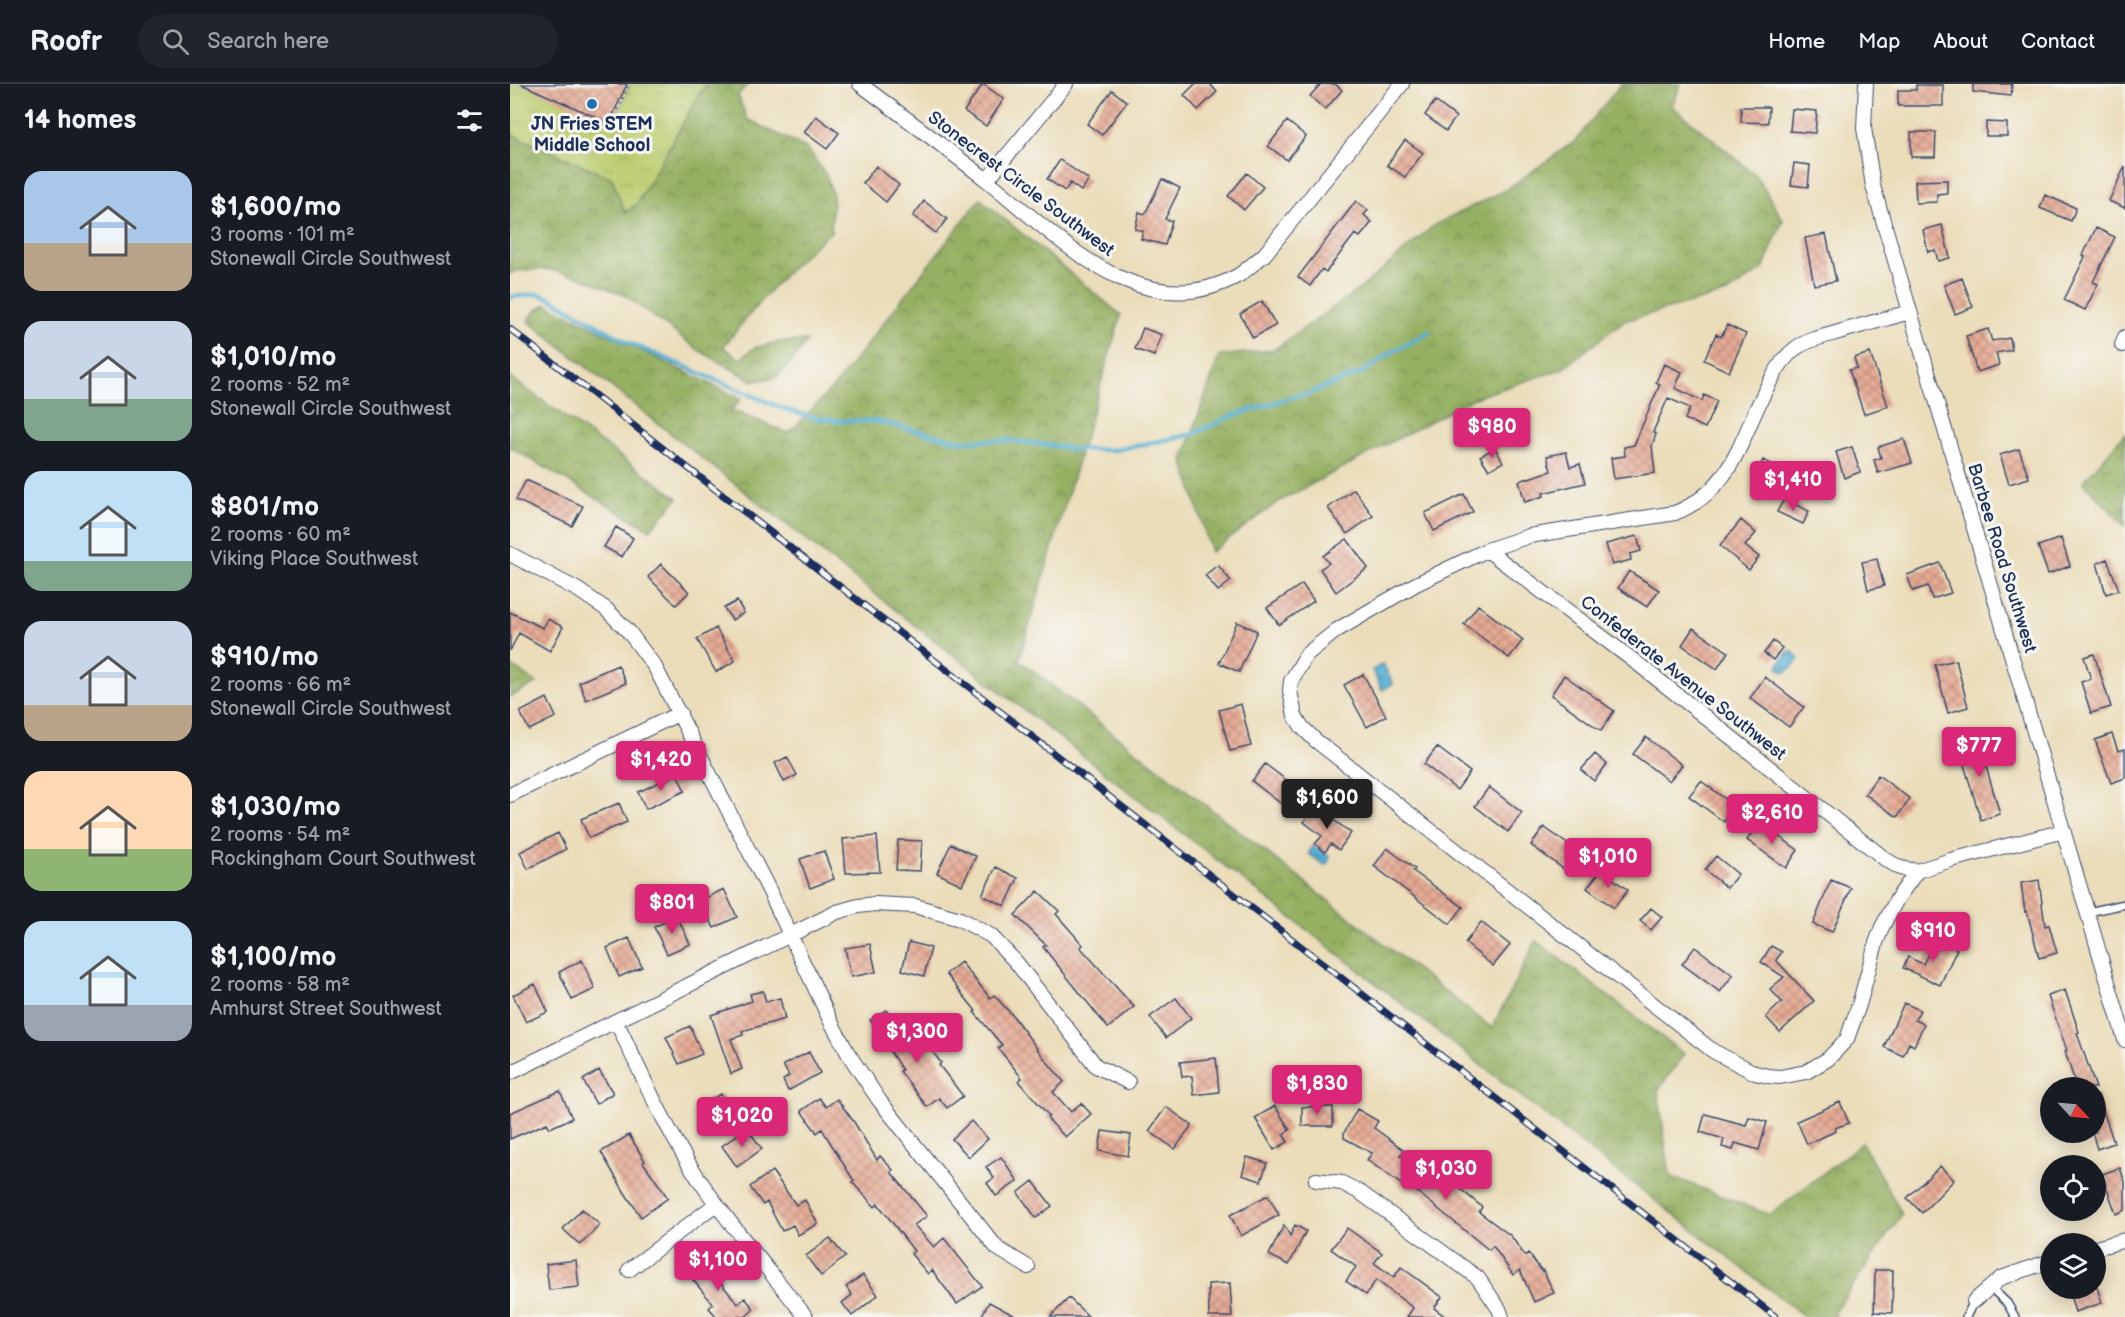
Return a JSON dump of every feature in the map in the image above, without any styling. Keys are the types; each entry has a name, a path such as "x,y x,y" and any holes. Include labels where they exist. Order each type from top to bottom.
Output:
{"street":[{"name":"Stonecrest Circle Southwest","path":"860,84 987,180 1071,249 1107,273 1137,286 1169,291 1185,291 1215,285 1240,274 1264,255 1402,84"},
{"path":"987,180 1066,84"},
{"name":"Barbee Road Southwest","path":"1866,84 1864,128 1873,186 2125,1040"},
{"path":"1909,312 1798,347 1782,361 1765,390 1730,468 1694,506 1675,513 1529,536 1487,550 1416,584 1337,630 1307,654 1291,681 1290,691 1295,716 1302,728 1315,740 1713,1050 1729,1061 1755,1073 1768,1076 1780,1077 1806,1072 1828,1059 1847,1039 1882,927 1897,899 1917,871 2064,831"},
{"name":"Confederate Avenue Southwest","path":"1487,550 1642,667 1885,859 1900,868 1917,871"},
{"path":"510,554 578,590 606,609 629,632 655,667 849,1055 879,1100 997,1248 1028,1267"},
{"path":"510,795 680,713"},
{"path":"510,1072 837,912 875,903 915,906 960,919 991,936 1016,962 1096,1066 1128,1082"},
{"path":"616,1021 658,1108 689,1164 716,1204 806,1317"},
{"path":"1316,1180 1342,1183 1360,1193 1478,1278 1502,1317"},
{"path":"629,1270 716,1204"},
{"path":"2106,1245 2125,1240"},
{"path":"1974,1301 2001,1278 2040,1264"}],"lane":[{"path":"2088,912 2125,904"},
{"path":"1990,1287 2007,1303 2015,1317"},
{"path":"1966,1317 1974,1301"}],"path":[{"path":"618,110 620,101 630,84"}],"green space":[{"path":"510,84 521,84 619,110 630,84 708,84 702,90 636,205 624,213 612,178 510,134"},
{"path":"708,84 748,84 738,95 747,119 808,149 826,175 833,195 831,232 787,272 723,347 740,359 754,348 778,342 807,341 792,362 776,378 753,381 700,351 626,296 578,276 546,269 515,271 510,274 510,134 612,178 625,213 636,205 702,90"},
{"path":"1621,84 1681,84 1672,106 1756,175 1783,220 1763,269 1727,293 1624,321 1562,369 1474,398 1278,502 1211,552 1183,460 1219,356 1273,350 1361,288 1436,224 1504,191 1575,141"},
{"path":"980,199 1121,315 1019,660 1492,1028 1536,941 1684,1054 1658,1091 1670,1176 1770,1215 1862,1143 1902,1214 1833,1314 1837,1317 1805,1317 862,584 528,321 535,311 546,304 741,399 731,410 788,433 836,384"},
{"path":"510,377 678,498 650,530 510,447"},
{"path":"2125,433 2125,526 2083,482"},
{"path":"510,665 537,683 510,697"}],"water":[{"path":"1792,651 1799,659 1786,672 1783,672 1778,666 1788,652"},
{"path":"1383,664 1393,684 1382,690 1372,670"},
{"path":"1311,847 1315,847 1330,857 1327,864 1324,865 1309,854"}],"building":[{"name":"JN Fries STEM Middle School","path":"521,84 627,84 609,123"},
{"path":"983,84 1004,99 986,126 964,111"},
{"path":"1195,84 1210,84 1217,92 1198,110 1184,95"},
{"path":"1321,84 1335,84 1342,90 1325,110 1310,96"},
{"path":"1973,84 2012,84 2011,96 1973,92"},
{"path":"1916,85 1943,85 1943,106 1898,106 1898,90 1916,90"},
{"path":"1112,90 1127,102 1102,135 1087,124"},
{"path":"1435,101 1456,117 1446,131 1425,115"},
{"path":"1741,107 1769,107 1768,123 1741,122"},
{"path":"1792,109 1817,111 1815,133 1790,131"},
{"path":"816,116 839,133 827,149 804,132"},
{"path":"1287,121 1306,136 1287,160 1268,146"},
{"path":"1986,122 2007,123 2007,136 1986,136"},
{"path":"1911,132 1936,132 1935,157 1911,157"},
{"path":"1405,140 1423,153 1405,177 1387,165"},
{"path":"1060,160 1089,180 1081,191 1070,183 1065,191 1047,179"},
{"path":"1794,163 1810,165 1808,187 1791,185"},
{"path":"876,166 899,185 886,202 863,183"},
{"path":"2125,166 2125,208 2109,201"},
{"path":"1247,173 1263,187 1244,210 1228,196"},
{"path":"1162,179 1180,188 1165,219 1172,221 1165,245 1141,239 1143,231 1135,229 1139,212 1145,214"},
{"path":"1947,180 1947,193 1937,194 1937,202 1916,203 1915,181"},
{"path":"2045,195 2076,208 2071,221 2040,208"},
{"path":"924,201 947,219 936,233 913,216"},
{"path":"1356,201 1368,210 1364,215 1372,222 1360,237 1355,234 1326,272 1322,269 1310,286 1298,277"},
{"path":"1942,225 1950,258 1938,261 1935,250 1928,252 1923,230"},
{"path":"2096,228 2115,237 2093,282 2098,284 2085,310 2064,300"},
{"path":"1826,234 1836,281 1814,285 1805,238"},
{"path":"1962,278 1973,307 1955,314 1944,285"},
{"path":"1262,301 1276,325 1253,338 1240,314"},
{"path":"1727,325 1746,334 1729,372 1704,360 1716,334 1721,337"},
{"path":"1143,328 1162,335 1154,356 1135,349"},
{"path":"1988,329 1992,341 2010,338 2012,350 1996,353 1999,365 1977,372 1966,336"},
{"path":"1870,353 1888,406 1864,414 1849,370 1857,368 1854,358"},
{"path":"1664,364 1682,372 1675,388 1702,401 1704,395 1717,401 1705,428 1685,419 1690,408 1668,398 1653,432 1656,434 1652,446 1655,473 1614,479 1611,458 1625,456 1624,447 1634,445 1660,384 1656,382"},
{"path":"1904,439 1912,463 1878,473 1874,460 1881,458 1878,447"},
{"path":"1852,447 1860,472 1844,478 1836,452"},
{"path":"1495,448 1503,462 1489,470 1480,456"},
{"path":"2019,449 2029,478 2009,484 2000,455"},
{"path":"1566,452 1570,467 1580,464 1585,483 1543,493 1544,496 1525,502 1519,481 1551,471 1547,456"},
{"path":"1763,460 1797,476 1788,496 1754,479"},
{"path":"526,480 583,506 572,526 516,500"},
{"path":"1354,489 1373,516 1347,534 1328,508"},
{"path":"1464,494 1473,512 1434,531 1425,513"},
{"path":"1784,499 1809,511 1803,524 1777,512"},
{"path":"1741,520 1756,533 1745,546 1759,557 1749,570 1720,546"},
{"path":"616,527 633,538 622,557 604,547"},
{"path":"1637,536 1641,551 1630,554 1631,560 1612,565 1606,544"},
{"path":"2061,538 2070,566 2048,574 2038,546"},
{"path":"1347,539 1368,568 1336,592 1320,569 1329,563 1323,556"},
{"path":"1877,559 1884,586 1868,590 1862,562"},
{"path":"2107,559 2119,590 2106,594 2097,563"},
{"path":"1940,563 1951,593 1932,599 1928,586 1913,591 1907,575"},
{"path":"661,564 689,592 676,605 648,577"},
{"path":"1218,565 1231,581 1218,591 1205,575"},
{"path":"1629,571 1659,590 1647,607 1618,588"},
{"path":"1302,584 1314,601 1279,625 1267,608"},
{"path":"737,601 744,613 732,620 724,608"},
{"path":"1478,605 1523,640 1509,658 1464,624"},
{"path":"510,612 543,628 548,619 563,627 550,651 519,633 510,651"},
{"path":"1237,622 1257,631 1239,672 1219,663"},
{"path":"716,628 735,661 716,672 697,639"},
{"path":"1693,628 1728,652 1717,669 1682,645"},
{"path":"1773,641 1782,648 1773,660 1764,653"},
{"path":"2094,654 2111,707 2091,713 2081,682 2091,679 2084,657"},
{"path":"1956,660 1968,707 1948,713 1935,665"},
{"path":"618,665 626,683 586,700 579,682"},
{"path":"1363,674 1386,716 1367,727 1344,685"},
{"path":"1564,675 1614,711 1601,731 1551,695"},
{"path":"1765,677 1804,707 1789,727 1750,698"},
{"path":"547,698 556,717 529,730 520,712"},
{"path":"1241,704 1251,746 1230,751 1219,710"},
{"path":"2112,734 2118,751 2125,749 2125,778 2111,783 2095,740"},
{"path":"1977,736 2000,814 1981,820 1957,742"},
{"path":"1646,737 1682,765 1669,781 1633,754"},
{"path":"1437,747 1470,772 1457,790 1424,764"},
{"path":"1595,754 1607,764 1594,781 1581,770"},
{"path":"787,757 797,775 784,782 775,763"},
{"path":"1265,764 1298,789 1284,806 1252,781"},
{"path":"677,774 685,791 646,809 638,792"},
{"path":"1878,775 1910,799 1897,817 1865,794"},
{"path":"1701,781 1735,806 1724,822 1689,796"},
{"path":"1489,787 1522,813 1508,832 1475,806"},
{"path":"619,803 627,822 589,838 581,819"},
{"path":"1315,806 1351,833 1339,850 1331,844 1325,852 1315,844 1322,836 1304,822"},
{"path":"1759,822 1798,850 1786,868 1747,840"},
{"path":"1544,827 1578,852 1565,870 1531,845"},
{"path":"558,833 566,849 528,869 520,852"},
{"path":"877,836 880,872 846,873 843,839"},
{"path":"898,840 922,841 920,871 896,870"},
{"path":"951,844 976,856 962,885 937,873"},
{"path":"1387,848 1415,869 1413,871 1463,907 1450,924 1374,866"},
{"path":"824,851 834,879 810,888 800,859"},
{"path":"1716,856 1738,874 1727,888 1705,870"},
{"path":"996,867 1018,878 1005,906 982,895"},
{"path":"1601,870 1628,890 1614,908 1587,888"},
{"path":"1831,880 1851,888 1832,932 1813,924"},
{"path":"2039,880 2045,926 2049,925 2057,953 2039,958 2027,911 2025,912 2021,883"},
{"path":"724,889 737,917 714,928 701,900"},
{"path":"1038,891 1059,911 1056,914 1083,945 1080,947 1134,1007 1108,1028 1043,947 1046,945 1015,915"},
{"path":"1651,908 1662,917 1651,930 1640,921"},
{"path":"677,916 690,944 667,954 654,927"},
{"path":"1481,922 1510,945 1493,966 1465,943"},
{"path":"629,938 642,967 619,977 607,948"},
{"path":"1935,939 1957,949 1940,985 1903,968 1908,957 1923,964"},
{"path":"909,942 931,948 924,976 902,970"},
{"path":"870,944 876,972 851,977 845,948"},
{"path":"1771,946 1782,952 1776,960 1814,1001 1780,1032 1766,1017 1782,1002 1770,989 1784,977 1761,962"},
{"path":"1695,947 1733,975 1720,992 1682,964"},
{"path":"582,960 595,989 572,1000 559,972"},
{"path":"961,962 990,998 994,995 1013,1016 1064,1082 1053,1092 1071,1112 1081,1103 1091,1114 1065,1137 1047,1118 1049,1116 1019,1081 1022,1078 998,1048 1002,1045 946,974"},
{"path":"535,984 548,1012 526,1022 513,995"},
{"path":"2065,990 2092,1077 2073,1077 2048,996"},
{"path":"763,991 766,1002 780,998 785,1019 742,1031 743,1035 731,1039 742,1069 731,1074 711,1015 752,1001 750,994"},
{"path":"1176,998 1191,1018 1166,1038 1150,1017"},
{"path":"1904,1003 1920,1010 1915,1020 1924,1024 1914,1046 1909,1043 1903,1056 1884,1047"},
{"path":"886,1010 909,1044 920,1035 963,1096 947,1108 939,1098 927,1107 900,1071 902,1070 870,1020"},
{"path":"690,1026 702,1054 679,1064 666,1037"},
{"path":"809,1052 820,1073 788,1091 783,1080 789,1076 783,1065"},
{"path":"1216,1058 1219,1092 1194,1095 1192,1076 1182,1077 1180,1062"},
{"path":"599,1070 613,1093 596,1104 583,1080"},
{"path":"560,1091 572,1118 550,1128 547,1123 510,1139 510,1113"},
{"path":"721,1094 731,1116 710,1127 699,1105"},
{"path":"819,1098 826,1107 837,1099 877,1160 880,1156 893,1170 891,1172 927,1216 914,1225 934,1247 944,1238 982,1286 957,1304 932,1270 928,1274 911,1254 914,1251 878,1204 875,1207 852,1182 854,1181 822,1129 817,1133 801,1111"},
{"path":"1840,1102 1849,1123 1807,1144 1797,1121"},
{"path":"1275,1106 1290,1130 1283,1134 1288,1142 1274,1150 1255,1118"},
{"path":"1166,1107 1192,1125 1175,1149 1149,1131"},
{"path":"1302,1107 1333,1107 1333,1126 1302,1126"},
{"path":"1357,1109 1378,1121 1374,1128 1404,1150 1400,1155 1434,1180 1440,1172 1482,1207 1479,1212 1511,1236 1525,1256 1528,1253 1543,1270 1554,1293 1534,1302 1520,1270 1513,1275 1493,1246 1489,1250 1410,1186 1408,1189 1367,1160 1372,1153 1344,1138 1344,1133"},
{"path":"1705,1114 1746,1125 1749,1117 1767,1122 1759,1150 1735,1143 1733,1150 1722,1147 1724,1139 1700,1132"},
{"path":"2106,1119 2114,1143 2097,1149 2095,1143 2106,1143"},
{"path":"971,1121 988,1139 969,1157 952,1139"},
{"path":"747,1128 762,1149 737,1167 722,1146"},
{"path":"1102,1131 1131,1135 1128,1156 1099,1151"},
{"path":"629,1135 645,1161 643,1162 668,1198 641,1217 601,1152"},
{"path":"1001,1157 1018,1181 996,1196 987,1183 994,1178 986,1167"},
{"path":"1247,1157 1267,1163 1261,1181 1242,1175"},
{"path":"1940,1166 1954,1180 1922,1213 1907,1198"},
{"path":"2120,1168 2125,1182 2125,1210 2116,1214 2106,1185 2106,1173"},
{"path":"772,1171 796,1205 805,1200 818,1224 798,1235 793,1225 782,1231 767,1202 763,1205 750,1187"},
{"path":"1033,1181 1052,1206 1036,1218 1018,1193"},
{"path":"1268,1195 1279,1215 1241,1236 1230,1215"},
{"path":"582,1209 600,1225 580,1245 563,1229"},
{"path":"1284,1225 1290,1236 1295,1225 1306,1231 1289,1265 1269,1255"},
{"path":"1347,1228 1382,1253 1374,1263 1394,1277 1401,1267 1442,1297 1434,1308 1446,1317 1407,1317 1413,1308 1376,1280 1366,1295 1346,1281 1356,1267 1331,1249"},
{"path":"830,1238 845,1257 821,1276 806,1256"},
{"path":"708,1258 724,1278 719,1281 738,1304 745,1298 754,1309 745,1317 717,1317 709,1308 713,1304 688,1274"},
{"path":"576,1260 579,1287 549,1290 546,1264"},
{"path":"1875,1270 1893,1270 1892,1313 1874,1312"},
{"path":"863,1275 878,1295 852,1316 842,1303 852,1295 846,1287"},
{"path":"1230,1283 1232,1317 1209,1317 1208,1284"},
{"path":"1069,1298 1089,1317 1050,1317"},
{"path":"2071,1299 2101,1299 2102,1303 2075,1312"},
{"path":"989,1302 1017,1317 981,1317"}],"waterway":[{"path":"511,297 538,294 550,298 627,342 781,408 818,419 876,421 959,441 1006,440 1066,449 1115,450 1190,435 1232,416 1305,395 1361,373 1392,352 1430,332"}],"railway":[{"path":"510,329 1776,1317"}],"place":[{"name":"JN Fries STEM Middle School","path":"592,104"}]}
